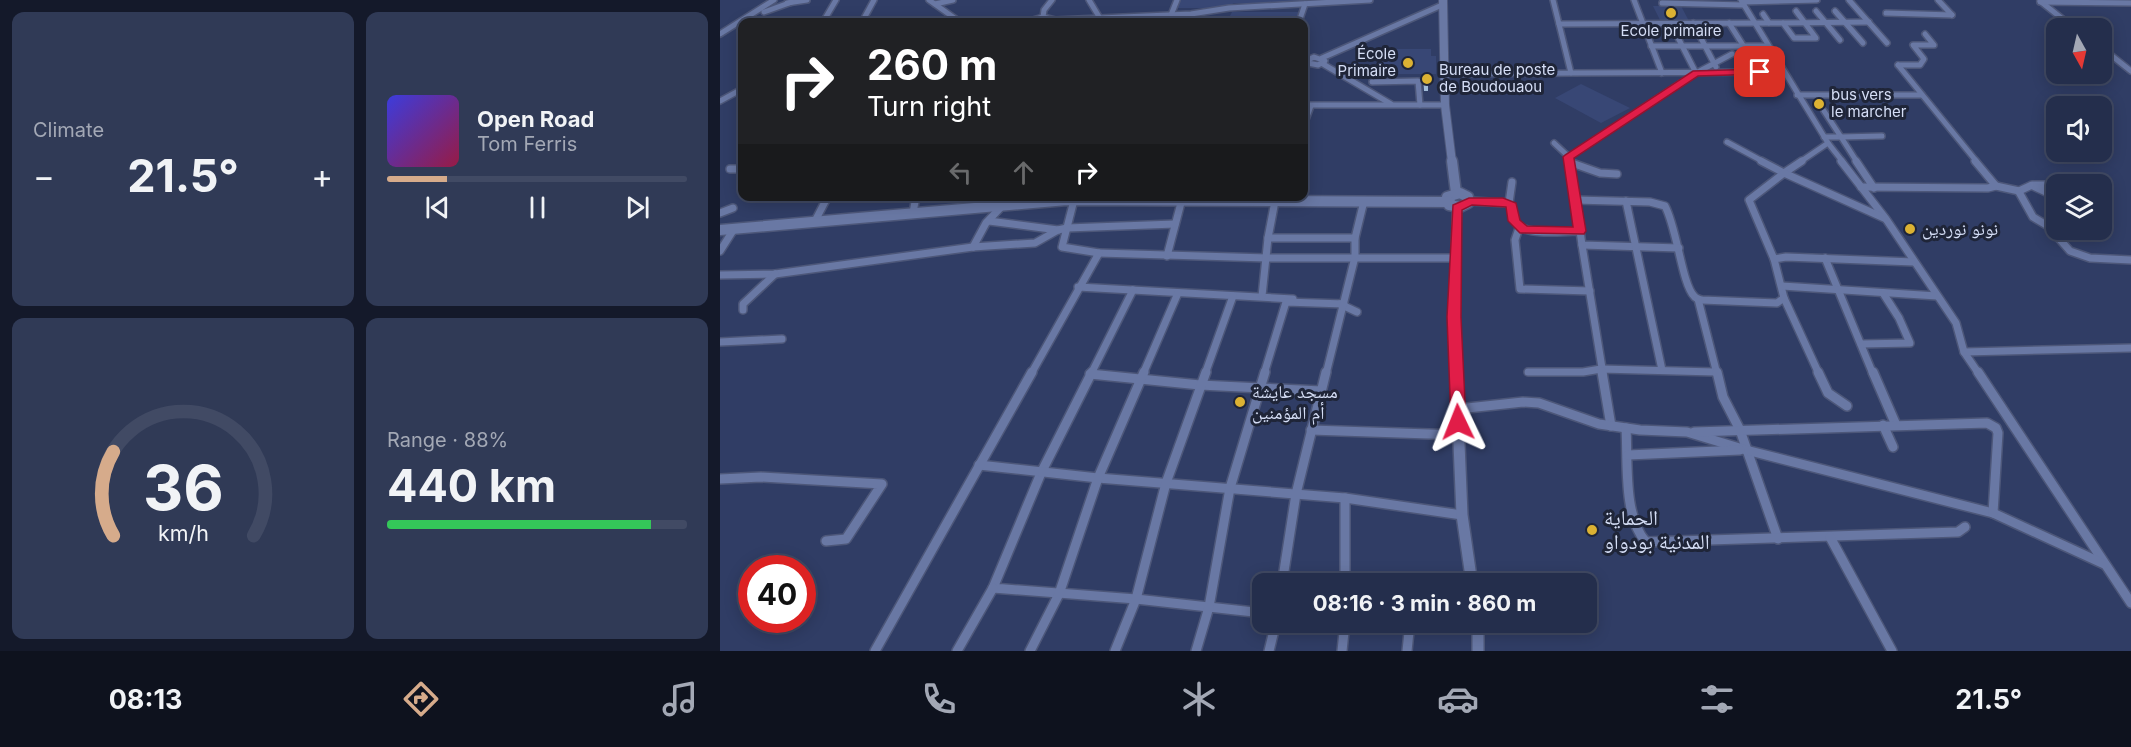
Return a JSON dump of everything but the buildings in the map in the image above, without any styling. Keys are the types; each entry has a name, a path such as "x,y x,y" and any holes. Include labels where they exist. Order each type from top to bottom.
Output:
{"main road":[{"path":"1443,2 1445,105 1456,193"},
{"path":"1275,201 1364,201 1464,206 1469,201 1466,195 1456,193 1447,197 1447,200 1453,204"},
{"path":"720,231 913,213 1005,201"}],"street":[{"path":"748,18 774,0"},
{"path":"768,5 807,0"},
{"path":"825,18 836,0"},
{"path":"864,18 874,0"},
{"path":"929,0 956,18"},
{"path":"935,3 953,0"},
{"path":"1043,17 1052,0"},
{"path":"1089,0 1098,18 1171,15 1370,0"},
{"path":"1171,15 1177,0"},
{"path":"1553,0 1571,73"},
{"path":"1634,0 1662,73"},
{"path":"1662,3 1817,0"},
{"path":"1849,0 1887,43"},
{"path":"1886,13 1952,15 1938,0"},
{"path":"2040,1 2131,3"},
{"path":"2040,1 2061,18"},
{"path":"754,18 769,9 792,2"},
{"path":"1308,63 1322,61 1334,52 1443,2"},
{"path":"1742,2 1826,140 1886,219 1956,323 1964,352 2131,603"},
{"path":"1300,18 1305,4"},
{"path":"1816,11 1840,40"},
{"path":"1835,11 1863,43"},
{"path":"1783,23 1794,38 1816,38 1796,12"},
{"path":"1763,14 1769,23"},
{"path":"1040,18 1047,18"},
{"path":"1394,20 1410,19"},
{"path":"1559,24 1869,22"},
{"path":"1694,23 1719,72"},
{"path":"1729,23 1760,72"},
{"path":"1671,24 1696,73"},
{"path":"720,37 738,25"},
{"path":"720,37 738,27"},
{"path":"1925,34 1934,45 1913,45 1924,59 1920,65 1898,65 1996,186"},
{"path":"1334,52 1338,44"},
{"path":"1651,46 1767,46"},
{"path":"1569,160 1696,73 1732,54"},
{"path":"2112,56 2131,71"},
{"path":"1322,61 1392,105"},
{"path":"1446,74 1783,72"},
{"path":"1367,90 1373,85 1372,81 1418,81 1420,105"},
{"path":"720,101 738,91"},
{"path":"1797,95 1814,98 1922,95"},
{"path":"1308,114 1311,105 1445,105"},
{"path":"1824,111 1874,188"},
{"path":"1847,406 1828,393 1784,298 1773,259 1749,200 1826,140 1841,137 1882,136"},
{"path":"1726,142 1784,173 1886,219"},
{"path":"1554,143 1569,160 1600,173 1617,174"},
{"path":"1569,160 1611,426"},
{"path":"730,169 738,169"},
{"path":"1512,182 1509,203 1513,208 1514,221 1519,228 1529,231 1580,231"},
{"path":"1860,187 1988,188 1996,186 2019,192 2028,190 2032,185"},
{"path":"2032,185 2046,185"},
{"path":"2032,185 2046,192"},
{"path":"2019,192 2033,217 2048,226 2070,251 2090,258 2131,260"},
{"path":"1575,200 1650,202 1665,206 1690,292 1698,299 1723,397 1740,430 1778,539"},
{"path":"815,221 825,201"},
{"path":"913,213 915,201"},
{"path":"973,247 1005,201"},
{"path":"1069,201 1062,229 1062,247 1099,253 1267,258 1457,258"},
{"path":"1167,256 1182,201"},
{"path":"1262,297 1268,238 1275,201"},
{"path":"1284,573 1296,494 1356,257 1355,238 1364,201"},
{"path":"1469,201 1509,203"},
{"path":"1626,201 1662,370"},
{"path":"1453,204 1457,258 1454,317 1462,514 1471,573"},
{"path":"720,213 733,208"},
{"path":"989,221 1062,229 1175,224"},
{"path":"1519,228 1515,240 1520,289 1590,291"},
{"path":"720,251 734,229"},
{"path":"720,275 775,274 973,247 1035,243 1062,229"},
{"path":"1268,238 1355,238"},
{"path":"1582,245 1679,248"},
{"path":"875,651 1099,253"},
{"path":"1773,259 1786,257 1914,262"},
{"path":"1825,258 1851,326 1896,425"},
{"path":"743,310 743,304 775,274"},
{"path":"1782,286 1937,296"},
{"path":"1078,287 1344,304 1357,312"},
{"path":"957,651 993,588 1041,473 1133,290"},
{"path":"1030,651 1059,594 1098,478 1178,293"},
{"path":"1861,344 1910,343 1899,318 1883,293"},
{"path":"1114,651 1136,599 1166,483 1233,296"},
{"path":"1698,299 1777,303 1784,298"},
{"path":"1196,651 1209,607 1230,488 1286,302 1344,304"},
{"path":"720,342 782,339"},
{"path":"1964,352 2131,348"},
{"path":"1527,372 1583,372 1601,369 1715,372"},
{"path":"1090,374 1200,385 1321,391"},
{"path":"1458,409 1523,402 1539,403 1599,424 1687,432 1982,422 1993,425 1998,433 1993,513"},
{"path":"1883,425 1893,447"},
{"path":"1626,428 1630,490 1635,524 1644,541 1778,539 1958,532 1965,527"},
{"path":"1311,430 1459,435"},
{"path":"1687,432 1746,450 1993,513 2105,565"},
{"path":"1628,454 1746,450"},
{"path":"979,465 1041,473 1345,498 1462,514"},
{"path":"720,479 761,477 882,484 846,539 826,541"},
{"path":"1345,498 1346,573"},
{"path":"1830,537 1892,651"},
{"path":"993,588 1136,599 1252,612"},
{"path":"1269,651 1273,633"},
{"path":"1342,651 1344,633"},
{"path":"1407,651 1409,633"},
{"path":"1477,633 1478,651"}],"shaded area":[{"path":"1181,0 1306,0 1305,3 1292,4 1233,3 1231,8 1177,8"},
{"name":"Ecole primaire","path":"1653,6 1681,6 1689,21 1661,22"},
{"path":"1232,12 1299,12 1297,18 1229,18"},
{"name":"École Primaire","path":"1394,49 1431,49 1431,56 1436,56 1436,74 1391,74 1381,70 1381,55"},
{"path":"1581,84 1630,108 1601,123 1555,98"}],"place":[{"name":"Ecole primaire","path":"1671,13"},
{"name":"École Primaire","path":"1408,63"},
{"name":"Bureau de poste de Boudouaou","path":"1427,79"},
{"name":"bus vers le marcher","path":"1819,104"},
{"name":"نونو نوردين","path":"1910,229"},
{"name":"مسجد عايشة أم المؤمنين","path":"1240,402"},
{"name":"الحماية المدنية بودواو","path":"1592,530"}],"route":[{"path":"1458,422 1454,317 1457,207 1464,206 1469,201 1503,201 1512,205 1514,221 1519,228 1524,230 1580,231 1569,157 1696,73 1760,72"}]}
